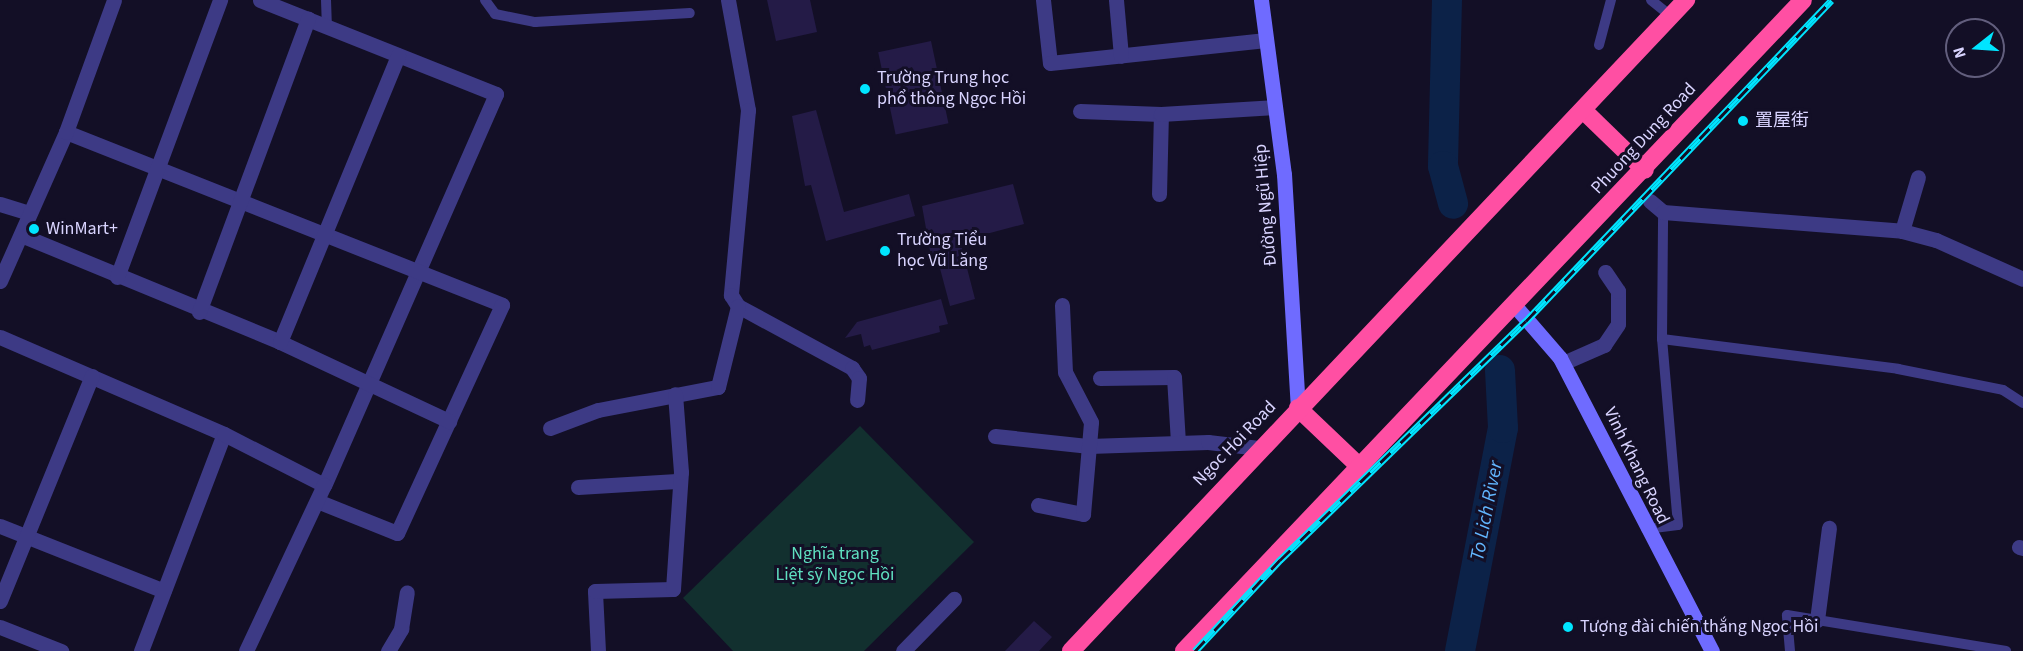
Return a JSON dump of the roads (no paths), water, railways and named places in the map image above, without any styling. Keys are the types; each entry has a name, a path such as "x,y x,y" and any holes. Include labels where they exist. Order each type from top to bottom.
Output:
{"highway":[{"path":"1645,170 1583,110 1686,0"},
{"name":"Phuong Dung Road","path":"1360,467 1645,170 1803,0"},
{"name":"Ngoc Hoi Road","path":"1071,651 1259,448 1583,110"},
{"path":"1184,651 1360,467 1298,408"}],"street":[{"path":"0,281 66,132 114,0"},
{"path":"117,277 220,0"},
{"path":"246,651 324,484 496,94 260,0"},
{"path":"728,0 748,110 731,295 738,306 852,368 860,378 857,400"},
{"path":"1043,0 1050,63 1266,40"},
{"path":"1116,0 1121,56"},
{"name":"Đường Ngũ Hiệp","path":"1261,0 1275,107 1298,408"},
{"path":"199,312 238,201 308,19"},
{"path":"280,342 322,234 398,55"},
{"path":"1080,111 1161,114 1275,107"},
{"path":"1159,194 1161,114"},
{"path":"66,132 502,305 397,533 316,501"},
{"path":"1902,231 1918,177"},
{"path":"1650,201 1663,212 1902,231 2023,279"},
{"path":"0,204 30,213"},
{"path":"21,235 199,312 280,342 449,421"},
{"path":"1563,363 1604,345 1618,324 1618,291 1605,272"},
{"path":"1038,505 1083,514 1091,446 1091,422 1065,372 1062,305"},
{"path":"550,428 598,410 718,387 738,306"},
{"name":"Vinh Khang Road","path":"1515,306 1563,363 1646,529 1712,651"},
{"path":"0,336 225,434 324,484"},
{"path":"0,601 92,376"},
{"path":"1100,378 1174,377 1178,443"},
{"path":"598,651 595,591 673,588 677,481 675,394"},
{"path":"141,651 225,434"},
{"path":"995,436 1091,446 1178,443 1259,448"},
{"path":"578,488 677,481"},
{"path":"0,526 164,591"},
{"path":"1817,620 1829,528"},
{"path":"388,651 401,629 407,592"},
{"path":"903,651 954,599"},
{"path":"0,627 61,651"}],"lane":[{"path":"326,0 327,27"},
{"path":"485,0 495,14 535,22 690,13"},
{"path":"1599,45 1611,0"},
{"path":"1651,0 1671,16"},
{"path":"1646,529 1678,525 1662,339 1663,212"},
{"path":"1662,339 1898,369 2002,390 2023,403"},
{"path":"1790,651 1787,615 2006,651"}],"waterway":[{"name":"To Lich River","path":"1447,0 1443,166 1453,204"},
{"name":"To Lich River","path":"1460,651 1503,428 1500,370"}],"railway":[{"path":"1195,651 1280,560 1526,321 1832,0"}],"place":[{"name":"Trường Trung học phổ thông Ngọc Hồi","path":"865,89"},
{"name":"置屋街","path":"1743,121"},
{"name":"WinMart+","path":"34,229"},
{"name":"Trường Tiểu học Vũ Lăng","path":"885,251"},
{"name":"Tượng đài chiến thắng Ngọc Hồi","path":"1568,627"}],"park label":[{"name":"Nghĩa trang Liệt sỹ Ngọc Hồi","path":"835,565"}]}
